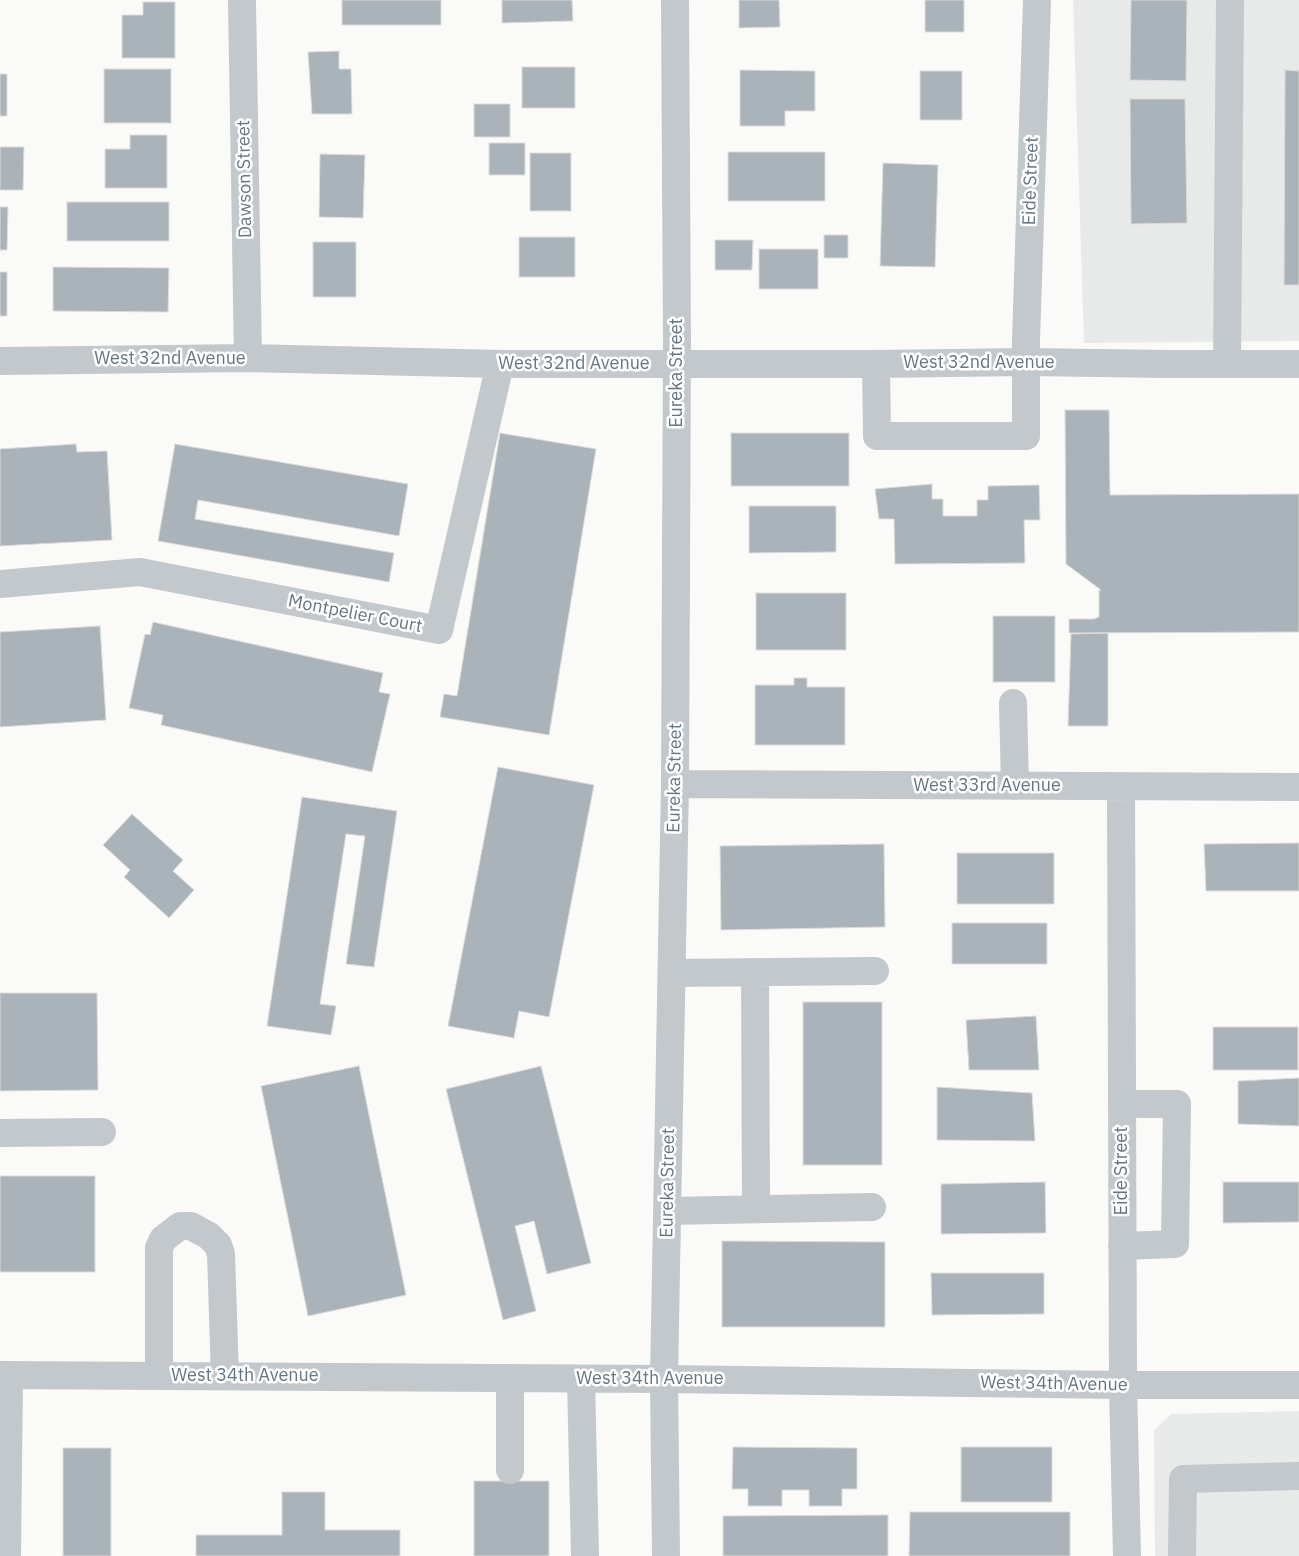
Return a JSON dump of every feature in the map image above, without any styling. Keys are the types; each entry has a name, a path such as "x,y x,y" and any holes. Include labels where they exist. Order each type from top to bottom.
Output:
{"street":[{"name":"Dawson Street","path":"242,0 248,358"},
{"name":"Eureka Street","path":"666,1556 664,1379 675,784 677,364 675,0"},
{"name":"Eide Street","path":"876,364 877,436 1026,436 1026,362 1037,0"},
{"path":"1227,364 1230,0"},
{"name":"West 32nd Avenue","path":"0,360 248,358 500,364 1026,362 1299,364"},
{"name":"Montpelier Court","path":"0,584 140,572 439,630 500,364"},
{"path":"1013,704 1015,786"},
{"name":"West 33rd Avenue","path":"675,784 1299,787"},
{"name":"Eide Street","path":"1121,787 1123,1385 1127,1556"},
{"path":"672,973 874,971"},
{"path":"756,972 756,1208"},
{"path":"1122,1104 1177,1104 1175,1244 1122,1246"},
{"path":"0,1133 102,1132"},
{"path":"667,1211 872,1207"},
{"path":"159,1376 159,1248 163,1239 180,1226 191,1226 209,1236 218,1245 221,1254 224,1376"},
{"path":"5,1375 7,1556"},
{"name":"West 34th Avenue","path":"5,1375 1299,1385"},
{"path":"510,1378 510,1470"},
{"path":"581,1378 585,1556"},
{"path":"1182,1556 1183,1479 1299,1476"}],"shaded area":[{"path":"1073,0 1299,0 1299,341 1084,343"},
{"path":"1299,1411 1299,1556 1155,1556 1154,1430 1172,1414"}],"building":[{"path":"342,0 441,0 441,25 342,25"},
{"path":"502,0 572,0 573,21 502,23"},
{"path":"739,0 779,0 780,27 739,28"},
{"path":"925,0 964,0 964,32 925,32"},
{"path":"1131,0 1187,0 1186,81 1130,80"},
{"path":"143,2 175,2 175,58 122,58 122,15 143,15"},
{"path":"339,51 339,69 351,69 352,114 312,114 308,52"},
{"path":"522,67 575,67 575,108 522,108"},
{"path":"104,69 171,69 171,123 104,123"},
{"path":"740,70 815,71 815,111 785,111 785,126 740,126"},
{"path":"1285,70 1299,71 1299,285 1284,285"},
{"path":"920,71 962,71 962,120 920,120"},
{"path":"0,74 7,74 7,116 0,116"},
{"path":"1130,99 1185,99 1187,223 1131,224"},
{"path":"474,104 510,104 510,137 474,137"},
{"path":"130,135 167,135 167,188 105,188 105,149 130,149"},
{"path":"489,143 525,143 525,175 489,175"},
{"path":"0,147 24,147 23,190 0,190"},
{"path":"728,152 825,152 825,201 728,201"},
{"path":"530,153 571,153 571,211 530,211"},
{"path":"320,154 365,155 363,218 319,217"},
{"path":"883,163 938,165 935,267 880,266"},
{"path":"67,202 169,202 169,241 67,241"},
{"path":"0,207 8,207 7,250 0,250"},
{"path":"824,235 848,235 848,258 824,258"},
{"path":"519,237 575,237 575,277 519,277"},
{"path":"715,240 753,240 752,270 715,270"},
{"path":"313,242 356,242 356,297 313,297"},
{"path":"759,249 818,249 818,289 759,289"},
{"path":"53,267 169,268 168,312 53,311"},
{"path":"0,272 7,272 7,316 0,316"},
{"path":"1065,410 1109,410 1110,495 1299,494 1299,632 1069,633 1069,619 1094,619 1099,617 1099,590 1101,590 1066,564"},
{"path":"500,433 596,449 549,735 440,717 444,694 457,696"},
{"path":"731,433 849,433 849,486 731,486"},
{"path":"76,444 77,452 107,451 112,540 0,546 0,449"},
{"path":"175,444 408,484 399,536 198,500 195,519 394,553 389,582 158,541"},
{"path":"932,484 932,499 943,499 943,516 977,516 977,500 988,500 988,486 1039,485 1040,520 1024,520 1025,563 895,564 894,519 879,519 875,489"},
{"path":"749,506 836,506 836,552 749,553"},
{"path":"756,593 846,593 846,650 756,650"},
{"path":"993,616 1055,616 1055,682 993,682"},
{"path":"153,622 383,673 379,692 390,694 372,772 161,725 163,715 129,708 145,634 150,635"},
{"path":"100,626 106,720 0,727 0,632"},
{"path":"1108,633 1108,726 1068,726 1071,634"},
{"path":"794,678 807,678 807,687 845,687 845,745 755,745 755,685 794,685"},
{"path":"498,767 594,785 549,1017 519,1011 514,1038 448,1026"},
{"path":"302,797 397,811 374,967 346,964 365,836 346,834 320,1004 336,1006 331,1035 267,1026"},
{"path":"132,814 183,860 173,871 194,890 169,918 124,877 130,870 103,845"},
{"path":"1299,843 1299,891 1206,891 1204,844"},
{"path":"884,844 885,927 721,930 720,846"},
{"path":"957,853 1054,853 1054,904 957,904"},
{"path":"952,923 1047,923 1047,964 952,964"},
{"path":"0,993 97,993 98,1090 0,1091"},
{"path":"803,1002 882,1002 882,1165 803,1165"},
{"path":"1036,1016 1039,1070 969,1070 966,1020"},
{"path":"1213,1027 1298,1027 1298,1070 1213,1070"},
{"path":"359,1066 406,1295 308,1316 261,1086"},
{"path":"541,1066 591,1263 547,1274 534,1221 515,1226 536,1311 503,1320 446,1089"},
{"path":"1299,1078 1299,1126 1238,1124 1238,1081"},
{"path":"937,1087 1032,1093 1035,1141 937,1140"},
{"path":"0,1176 95,1176 95,1272 0,1272"},
{"path":"1045,1182 1046,1233 941,1234 941,1184"},
{"path":"1223,1182 1299,1182 1299,1222 1223,1223"},
{"path":"722,1241 885,1242 885,1327 722,1327"},
{"path":"931,1273 1044,1273 1044,1314 932,1315"},
{"path":"733,1447 857,1448 857,1489 842,1489 842,1506 809,1506 809,1490 782,1490 782,1506 748,1506 748,1489 732,1489"},
{"path":"961,1447 1052,1447 1052,1502 961,1502"},
{"path":"63,1448 111,1448 111,1556 63,1556"},
{"path":"474,1481 549,1481 549,1556 474,1556"},
{"path":"282,1492 325,1492 325,1530 400,1530 400,1556 196,1556 196,1535 282,1535"},
{"path":"910,1512 1070,1512 1070,1556 909,1556"},
{"path":"888,1515 888,1556 723,1556 723,1516"}]}
